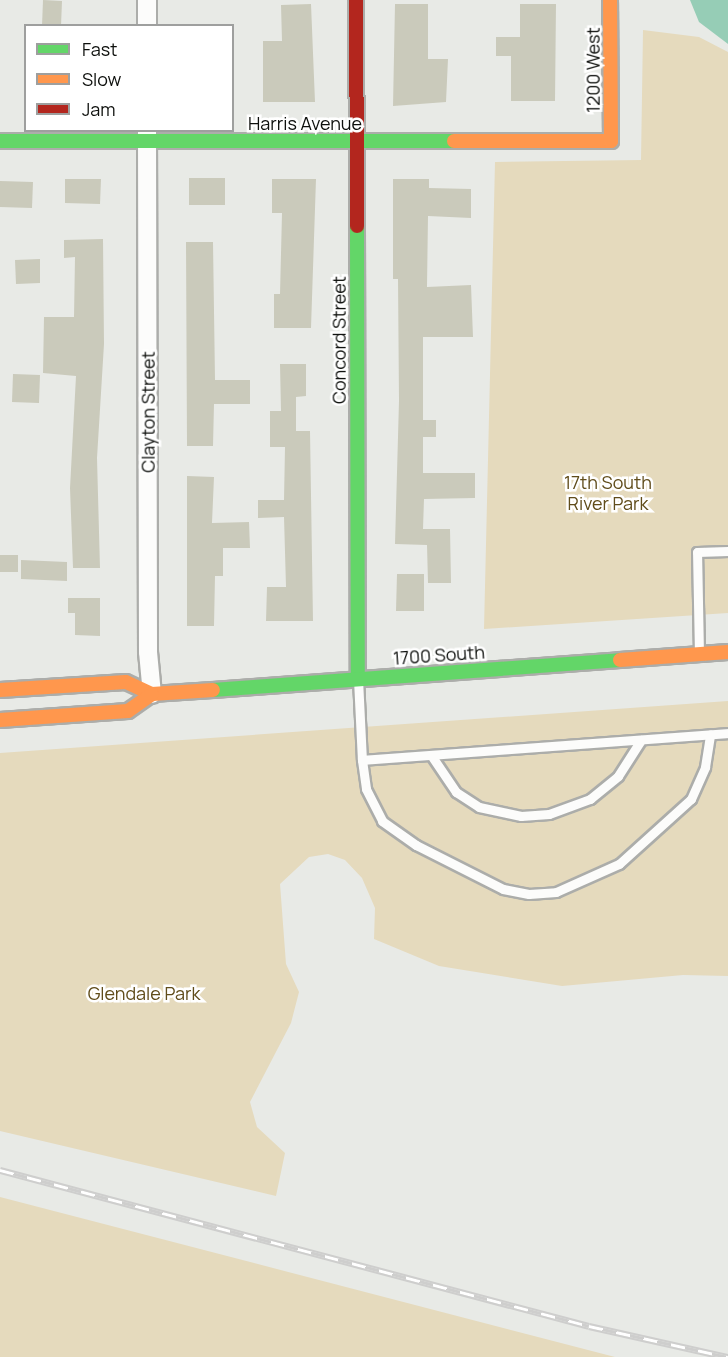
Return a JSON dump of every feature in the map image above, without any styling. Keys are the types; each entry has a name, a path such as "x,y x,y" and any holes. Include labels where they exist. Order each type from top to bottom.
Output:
{"street":[{"path":"147,0 147,24"},
{"name":"Concord Street","path":"356,0 358,679"},
{"name":"1200 West","path":"610,0 611,141"},
{"name":"Harris Avenue","path":"0,141 147,136 356,141 611,141"},
{"name":"Clayton Street","path":"147,136 148,652 152,694"},
{"name":"1700 South","path":"0,690 126,682 152,694 728,652"},
{"path":"0,720 128,711 152,694"}],"lane":[{"path":"699,654 697,552 728,551"},
{"path":"358,679 366,789 382,821 416,845 503,890 529,894 556,892 619,864 691,799 705,766 710,734"},
{"path":"363,760 728,733"},
{"path":"430,755 456,792 479,807 521,816 540,815 590,799 618,776 641,740"}],"green space":[{"name":"17th South River Park","path":"643,30 699,37 728,52 728,613 484,629 495,162 641,160"},
{"name":"Glendale Park","path":"728,701 728,976 683,975 562,986 439,966 374,939 375,908 362,878 345,860 328,854 309,857 280,884 286,964 299,992 291,1023 250,1102 257,1127 285,1153 276,1196 0,1131 0,753"},
{"path":"0,1197 615,1357 0,1357"}],"shaded area":[{"path":"690,0 728,0 728,44 699,22"}],"building":[{"path":"43,0 62,1 61,24 42,24"},
{"path":"311,4 315,102 263,102 263,41 282,41 281,5"},
{"path":"395,4 428,4 428,59 448,59 446,102 393,106"},
{"path":"520,4 556,4 555,101 511,101 511,56 496,56 496,37 520,37"},
{"path":"189,178 225,178 225,205 189,205"},
{"path":"65,179 101,179 100,204 65,203"},
{"path":"272,179 316,179 311,328 274,328 274,294 280,294 282,213 272,213"},
{"path":"393,179 429,179 429,188 471,189 471,218 428,216 427,287 471,285 473,337 423,337 423,420 436,420 436,437 423,437 423,473 475,473 475,498 424,499 423,529 450,529 451,583 428,583 427,545 395,544 399,401 398,279 393,279"},
{"path":"0,181 33,182 32,208 0,207"},
{"path":"103,239 104,344 97,458 100,568 73,568 70,488 76,376 43,373 44,317 74,317 75,257 64,258 64,240"},
{"path":"186,242 213,242 215,380 250,380 250,404 214,404 213,446 187,446"},
{"path":"40,259 40,283 16,284 15,260"},
{"path":"280,364 306,364 306,396 296,397 296,431 310,431 313,621 266,621 267,587 286,587 284,517 258,518 258,500 284,500 285,447 270,447 270,411 281,411"},
{"path":"13,374 40,375 39,403 12,402"},
{"path":"187,476 214,477 212,523 249,522 250,548 223,548 223,576 215,576 214,626 187,626"},
{"path":"0,555 18,555 18,572 0,572"},
{"path":"21,560 67,562 67,581 21,579"},
{"path":"397,574 424,574 424,611 396,611"},
{"path":"68,598 100,598 100,636 75,635 75,613 68,613"}],"railway":[{"path":"0,1170 589,1326 728,1357"}],"traffic: fast":[{"path":"0,141 454,141"},
{"path":"357,226 358,679"},
{"path":"213,690 620,660"}],"traffic: slow":[{"path":"454,141 611,141 610,0"},
{"path":"620,660 728,652"},
{"path":"0,690 126,682 152,694 213,690"},
{"path":"0,720 128,711 152,694"}],"traffic: jam":[{"path":"356,0 357,226"}]}
